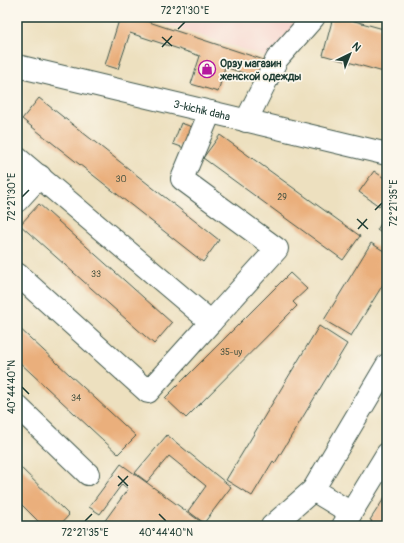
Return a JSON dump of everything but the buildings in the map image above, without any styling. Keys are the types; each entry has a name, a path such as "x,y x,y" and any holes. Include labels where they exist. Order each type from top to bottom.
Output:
{"street":[{"path":"246,121 277,59 314,17"},
{"name":"3-kichik daha","path":"17,66 387,154"},
{"path":"17,274 148,392 277,249 182,179 210,112"},
{"path":"17,158 211,322"},
{"path":"17,201 40,176"},
{"path":"272,526 313,490 387,365"},
{"path":"17,406 88,474"},
{"path":"313,490 347,520 387,454"}],"shaded area":[{"path":"142,17 318,17 278,61"}],"place":[{"name":"Орзу магазин женской одежды","path":"207,69"}]}
